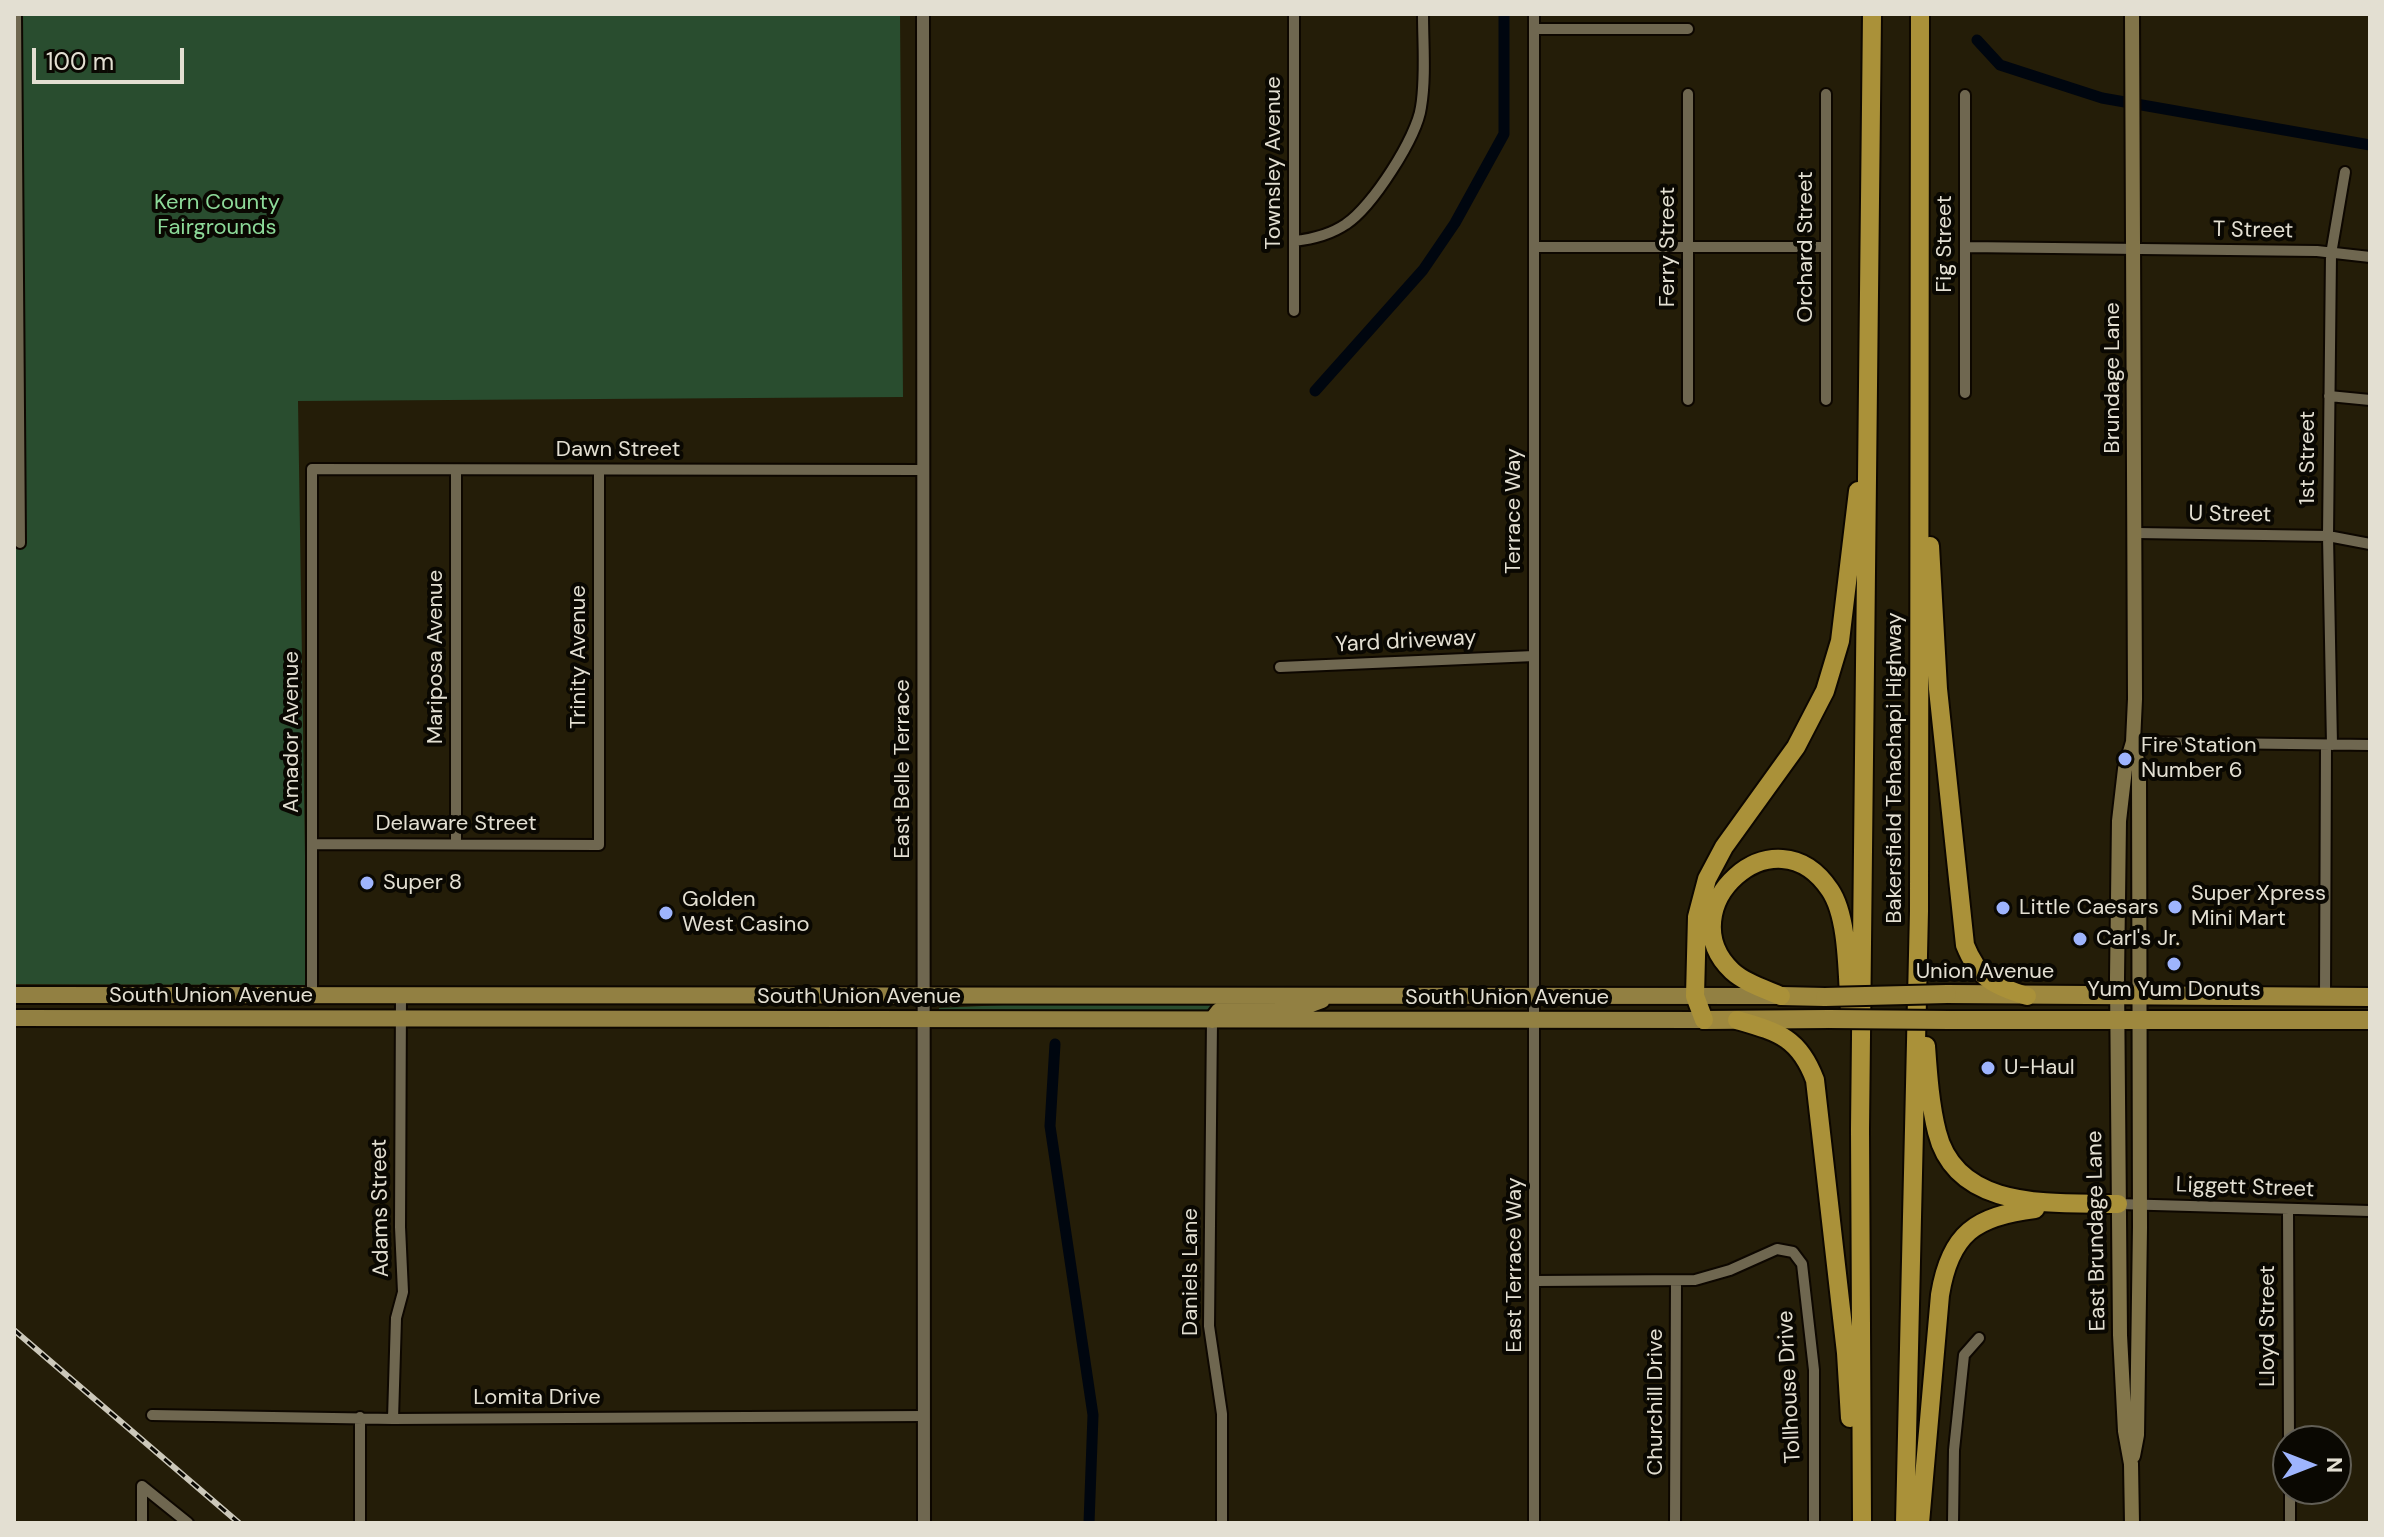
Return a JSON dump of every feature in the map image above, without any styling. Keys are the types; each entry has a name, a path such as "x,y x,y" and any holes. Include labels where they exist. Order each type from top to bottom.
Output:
{"highway":[{"name":"Bakersfield Tehachapi Highway","path":"1860,1523 1860,1129 1872,14"},
{"name":"Bakersfield Tehachapi Highway","path":"1905,1523 1919,911 1920,14"},
{"path":"1870,393 1844,615 1834,666 1812,720 1796,747 1724,847 1707,879 1697,917 1695,996 1704,1020 2370,1020"},
{"path":"1920,400 1938,689 1963,934 1970,958 1989,981 2000,988 2027,996"},
{"path":"1781,996 1749,982 1730,969 1718,950 1712,924 1713,912 1723,890 1740,871 1762,861 1793,862 1812,871 1835,900 1845,950 1860,1129"},
{"path":"1919,911 1928,1077 1937,1132 1944,1149 1963,1175 1984,1189 2015,1200 2118,1204"},
{"name":"Union Avenue","path":"1781,996 2370,997"},
{"path":"1737,1020 1769,1030 1795,1045 1807,1060 1815,1080 1846,1353 1860,1523"},
{"path":"1920,1523 1940,1295 1949,1259 1967,1233 1987,1219 2057,1203"}],"main road":[{"name":"Brundage Lane","path":"2132,14 2137,533 2133,742 2139,770 2138,996"},
{"name":"Brundage Lane","path":"2117,996 2119,821 2125,769 2133,742"},
{"name":"South Union Avenue","path":"14,995 1331,996 1704,1020"},
{"path":"1212,1020 1225,1009 1303,1007 1331,996"},
{"name":"Union Avenue","path":"1695,996 1781,996"},
{"name":"South Union Avenue","path":"14,1018 1212,1020 1535,1008 1695,996"},
{"name":"East Brundage Lane","path":"2117,996 2121,1359 2125,1431 2131,1464 2132,1523"},
{"name":"East Brundage Lane","path":"2131,1464 2138,1422 2138,996"}],"street":[{"path":"16,14 20,543"},
{"name":"East Belle Terrace","path":"923,14 924,1523"},
{"name":"Townsley Avenue","path":"1294,14 1294,311"},
{"path":"1294,241 1334,232 1360,213 1411,138 1421,109 1423,14"},
{"name":"Terrace Way","path":"1534,14 1535,1008"},
{"path":"1534,29 1688,29"},
{"name":"Ferry Street","path":"1688,94 1688,400"},
{"name":"Orchard Street","path":"1826,94 1826,400"},
{"name":"Fig Street","path":"1965,95 1965,393"},
{"name":"1st Street","path":"2325,997 2331,254 2345,172"},
{"path":"1534,247 1826,247"},
{"name":"T Street","path":"1965,247 2278,251 2370,257"},
{"path":"2329,396 2370,400"},
{"name":"Dawn Street","path":"312,469 923,470"},
{"name":"Amador Avenue","path":"312,469 312,995"},
{"name":"Mariposa Avenue","path":"456,470 456,844"},
{"name":"Trinity Avenue","path":"599,470 599,845"},
{"name":"U Street","path":"2137,533 2328,536 2370,544"},
{"name":"Yard driveway","path":"1280,667 1534,656"},
{"path":"2133,742 2370,745"},
{"name":"Delaware Street","path":"313,844 599,845"},
{"name":"Adams Street","path":"393,1419 396,1318 403,1292 400,1227 401,995"},
{"name":"East Terrace Way","path":"1534,1523 1535,1008"},
{"name":"Daniels Lane","path":"1212,1020 1209,1326 1222,1414 1222,1523"},
{"name":"Liggett Street","path":"2118,1204 2370,1211"},
{"name":"Lloyd Street","path":"2288,1210 2289,1425"},
{"name":"Tollhouse Drive","path":"1676,1281 1712,1276 1777,1249 1793,1252 1802,1264 1814,1370 1814,1523"},
{"path":"1535,1281 1676,1281"},
{"name":"Churchill Drive","path":"1675,1523 1676,1281"},
{"path":"1953,1523 1954,1450 1964,1355 1979,1338"},
{"name":"Lomita Drive","path":"152,1415 393,1419 924,1416"},
{"path":"360,1417 360,1523"},
{"path":"142,1523 142,1486 188,1523"}],"green space":[{"name":"Kern County Fairgrounds","path":"14,14 900,14 903,397 298,401 307,985 14,984"},
{"path":"1046,1003 1236,1004 1212,1007 1206,1012 939,1010"}],"waterway":[{"path":"1315,391 1423,270 1455,223 1504,134 1504,14"},
{"path":"1977,40 2000,65 2102,98 2370,145"},
{"path":"1055,1044 1050,1126 1093,1415 1089,1523"}],"railway":[{"path":"14,1330 239,1523"}],"place":[{"name":"Fire Station Number 6","path":"2125,759"},
{"name":"Super 8","path":"367,883"},
{"name":"Super Xpress Mini Mart","path":"2175,907"},
{"name":"Little Caesars","path":"2003,908"},
{"name":"Golden West Casino","path":"666,913"},
{"name":"Carl's Jr.","path":"2080,939"},
{"name":"Yum Yum Donuts","path":"2174,964"},
{"name":"U-Haul","path":"1988,1068"}]}
